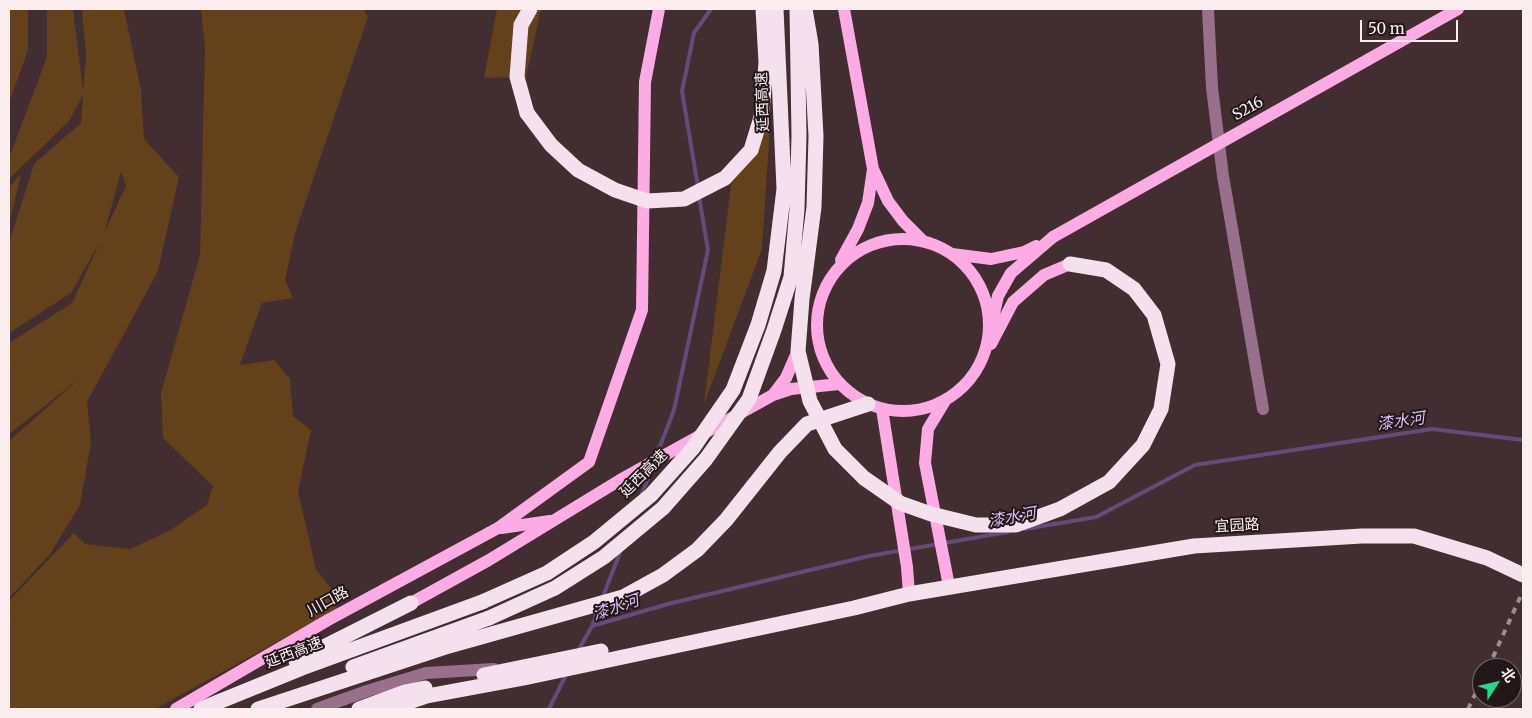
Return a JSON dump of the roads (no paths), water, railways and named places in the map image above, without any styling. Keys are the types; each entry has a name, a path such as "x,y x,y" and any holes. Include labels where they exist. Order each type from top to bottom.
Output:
{"highway":[{"path":"530,9 521,25 517,77 527,113 551,145 578,170 615,190 647,201 684,199 725,178 751,150 762,114 766,62 762,9"},
{"name":"延西高速","path":"200,709 302,668 482,602 547,573 594,542 644,501 693,448 733,390 758,324 774,272 784,189 776,9"},
{"path":"247,709 308,684 489,618 555,588 604,557 663,508 706,459 749,399 791,277 798,191 798,9"},
{"path":"805,9 811,44 816,136 814,207 802,299 798,351 810,401 822,425 835,449 864,478 900,503 931,514 976,525 1016,525 1060,509 1109,482 1143,445 1160,409 1168,364 1154,315 1134,289 1106,270 1070,264"},
{"path":"258,709 449,646 623,597 663,575 697,550 726,520 780,452 807,424 875,407"},
{"name":"宜园路","path":"854,603 1194,546 1362,536 1414,536 1487,558 1523,576"},
{"path":"200,709 411,603"},
{"path":"359,709 405,692 526,666 854,603"},
{"path":"388,709 427,696 524,678 854,603"}],"main road":[{"path":"498,528 589,462 642,310 645,82 659,9"},
{"path":"844,9 873,169 888,201 903,221 923,241"},
{"name":"S216","path":"1053,237 1458,9"},
{"path":"773,395 786,378 826,285 858,229 868,203 873,169"},
{"path":"978,369 986,351 998,296 1011,273 1053,237"},
{"path":"952,254 991,259 1024,252 1053,237"},
{"path":"835,270 853,254 875,243 899,238 923,241 938,246 952,254 969,269 981,288 988,309 989,332"},
{"path":"819,302 816,331 823,360 839,384 853,395 875,407 904,412 925,409 945,400 964,387 978,369 1013,302 1044,275 1070,264"},
{"path":"411,603 489,560 620,480 773,395 791,389 839,384"},
{"path":"945,400 928,429 925,463 949,586"},
{"path":"875,407 889,458 910,594"},
{"path":"498,528 555,520"},
{"name":"川口路","path":"176,709 328,620 498,528"}],"street":[{"path":"1208,9 1212,88 1223,176 1263,409"},
{"path":"317,709 426,673 526,666"}],"waterway":[{"path":"698,187 682,91 694,33 711,9"},
{"path":"657,454 674,410 708,250 699,196"},
{"name":"漆水河","path":"1025,529 1096,517 1195,465 1432,429 1523,440"},
{"path":"641,496 653,466"},
{"name":"漆水河","path":"592,626 668,604 869,556 1008,532"},
{"path":"602,599 621,550"},
{"name":"漆水河","path":"578,651 592,626 599,608"},
{"name":"漆水河","path":"549,709 567,673"}],"railway":[{"path":"1493,658 1523,591"},
{"path":"1468,709 1472,701"}]}
